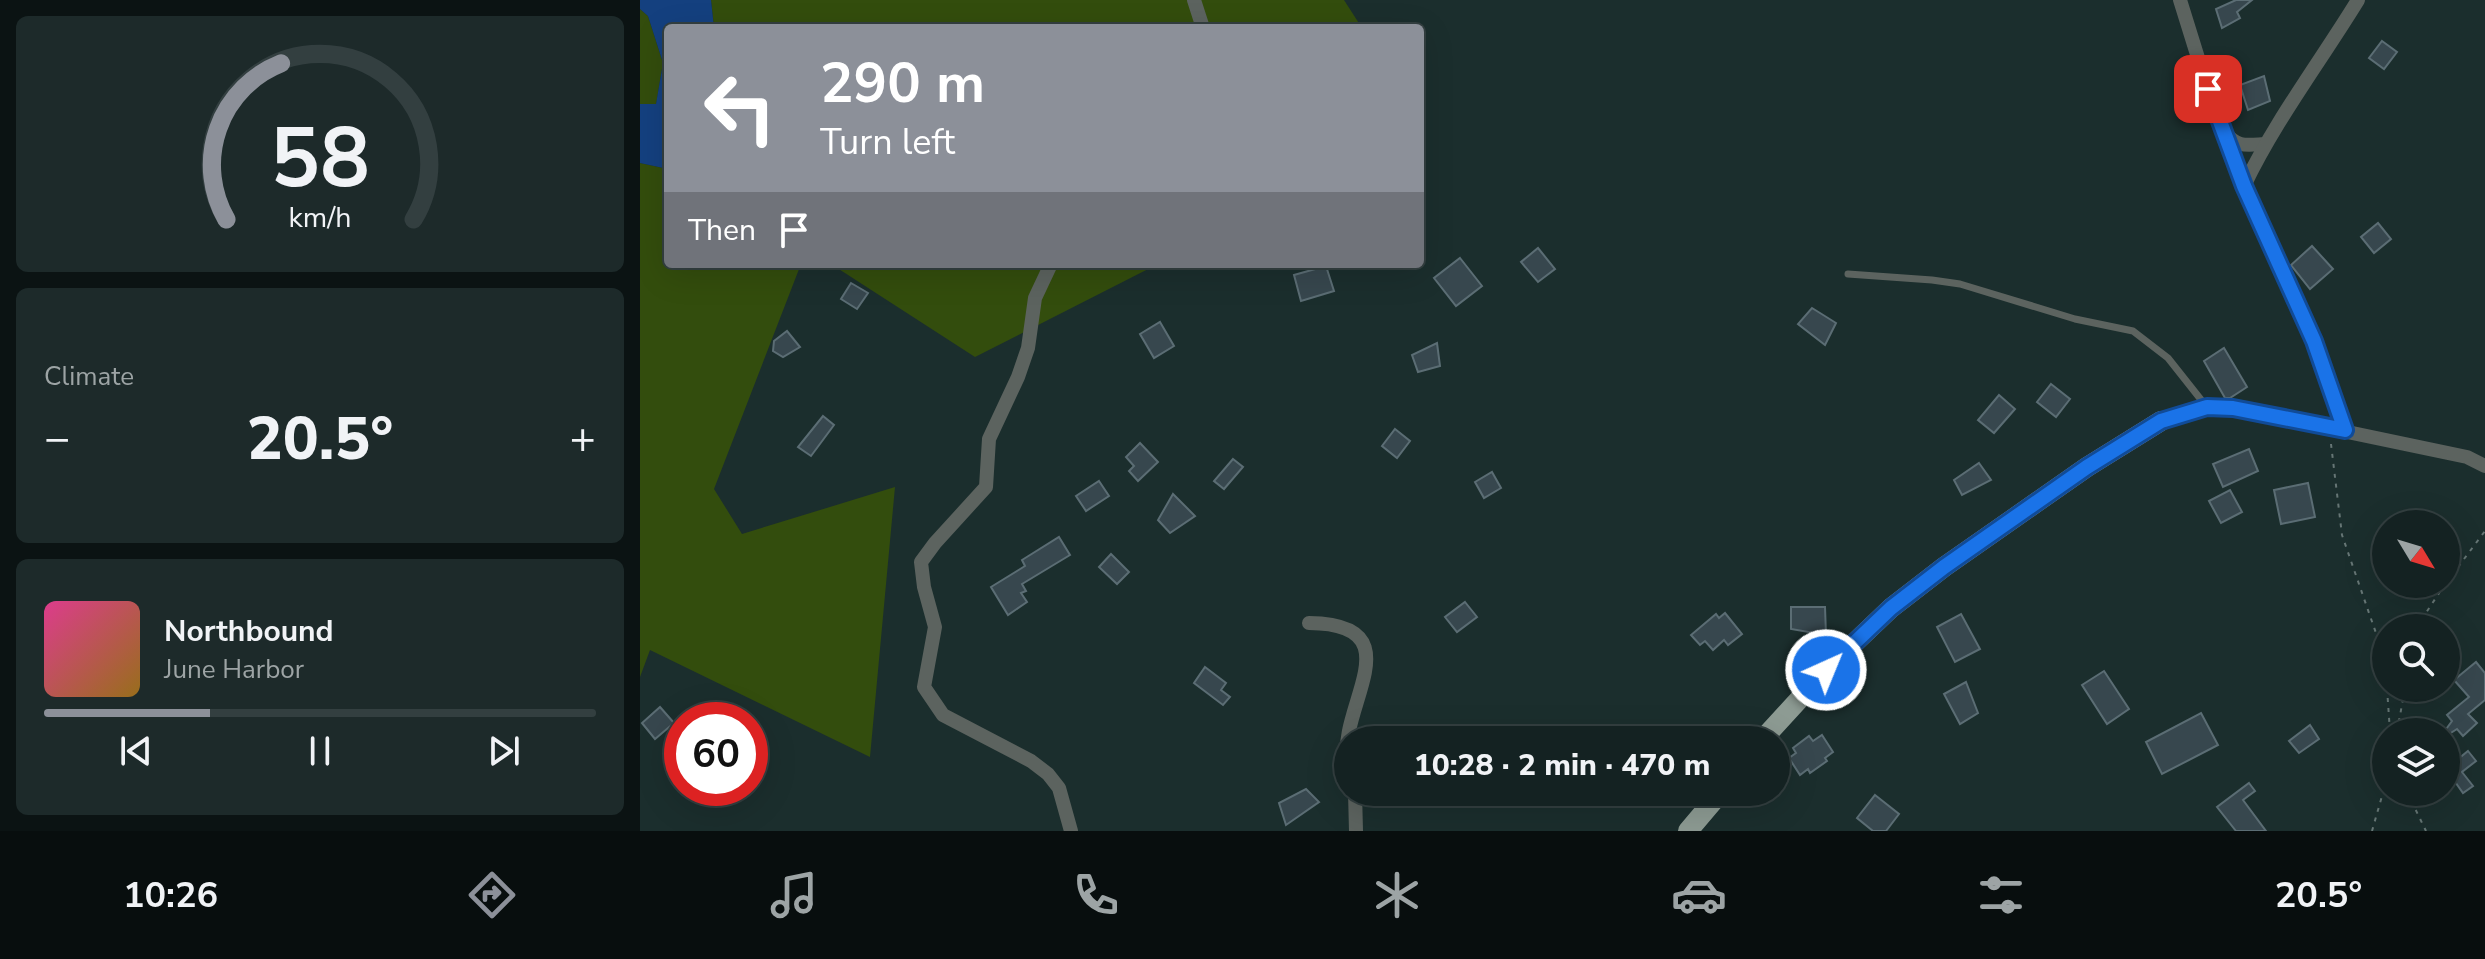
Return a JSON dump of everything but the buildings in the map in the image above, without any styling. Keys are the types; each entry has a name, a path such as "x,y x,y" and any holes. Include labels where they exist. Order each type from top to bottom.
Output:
{"main road":[{"path":"1775,726 1847,648 1891,608 2087,467 2161,421"},
{"path":"1688,831 1709,806"}],"street":[{"path":"1194,0 1202,24"},
{"path":"2180,0 2217,119 2314,341 2345,430"},
{"path":"2244,186 2264,144 2296,100 2358,0"},
{"path":"2217,119 2231,141 2239,145 2264,144"},
{"path":"1049,268 1035,298 1028,348 1018,377 989,439 986,487 921,562 935,627 924,687 943,715 1031,761 1048,774 1059,788 1071,831"},
{"path":"2161,421 2207,407 2233,408 2467,457 2485,466"},
{"path":"1309,623 1344,627 1359,639 1365,650 1365,676 1350,726"},
{"path":"1355,806 1356,831"}],"lane":[{"path":"1848,274 1960,284 2075,319 2133,331 2168,358 2207,407"}],"path":[{"path":"2329,427 2342,535 2372,622"},
{"path":"2460,564 2485,531"},
{"path":"2372,831 2379,806"},
{"path":"2414,806 2426,831"}],"green space":[{"path":"711,0 1344,0 1359,24 714,24"},
{"path":"640,9 648,16 663,63 656,105 640,104"},
{"path":"640,163 664,168 664,268 799,268 714,489 742,534 895,487 870,757 768,707 768,702 757,702 650,650 640,677"},
{"path":"837,268 1150,268 975,357"}],"water":[{"path":"640,0 711,0 714,24 664,24 664,168 640,163 640,104 656,104 663,63 648,16 640,9"}],"route":[{"path":"1826,670 1891,608 1944,567 2087,467 2161,421 2207,407 2233,408 2345,430 2314,341 2244,186 2208,89"}]}
